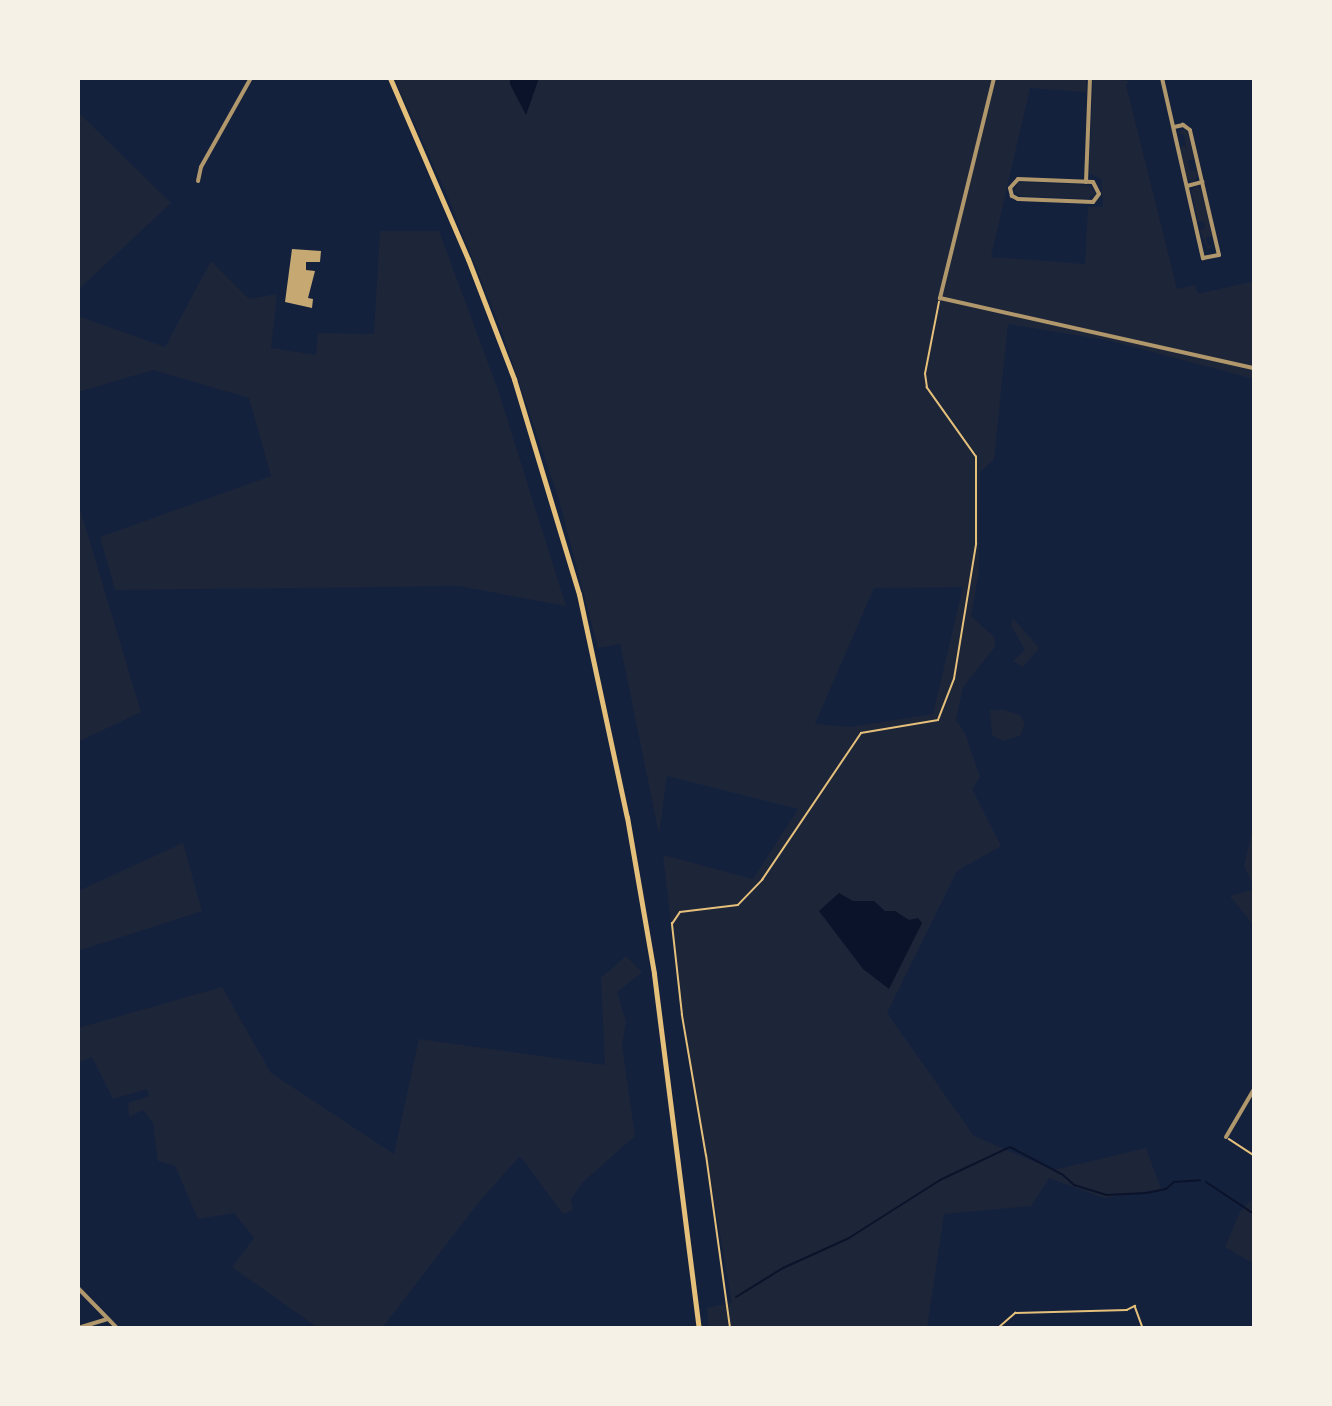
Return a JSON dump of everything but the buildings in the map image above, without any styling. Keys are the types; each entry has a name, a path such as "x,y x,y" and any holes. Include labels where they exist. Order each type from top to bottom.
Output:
{"main road":[{"path":"390,78 468,259 514,379 579,594 627,817 652,963 699,1328"}],"street":[{"path":"198,181 201,167 251,78"},
{"path":"994,78 940,298 1254,368"},
{"path":"1086,182 1090,78"},
{"path":"1162,78 1203,258 1219,255 1190,130 1183,125 1174,127"},
{"path":"1018,178 1086,182 1098,186 1099,194 1093,202 1018,199 1012,196 1010,188 1018,178"},
{"path":"1187,186 1202,182"},
{"path":"1226,1137 1254,1089"},
{"path":"78,1288 117,1328"},
{"path":"78,1328 107,1319"}],"path":[{"path":"730,1328 682,1015 672,924 680,912 738,904 762,880 861,733 938,720 954,679 976,544 976,457 927,388 927,365 940,298"},
{"path":"1226,1137 1254,1155"},
{"path":"998,1328 1015,1313 1127,1310 1135,1306 1143,1328"}],"shaded area":[{"path":"394,78 1086,78 1086,92 1030,88 991,257 1085,264 1088,207 1103,207 1101,179 1089,173 1093,78 1130,81 1126,85 1177,289 1195,285 1198,294 1254,281 1254,379 1111,341 1008,324 994,459 980,472 979,571 971,616 994,637 995,647 963,687 956,720 965,733 980,777 972,789 1001,846 957,871 887,1013 974,1136 1054,1170 1146,1148 1161,1189 1104,1198 1049,1178 1031,1206 944,1214 927,1328 709,1328 707,1308 732,1303 682,1015 663,855 753,879 798,809 667,776 659,834 620,644 598,648 559,500 502,332 447,195","holes":["963,587 933,714 850,727 815,724 874,588"]},
{"path":"510,78 539,78 526,115 510,84"},
{"path":"78,112 171,203 78,290"},
{"path":"1184,129 1188,132 1194,159 1188,161 1191,171 1197,170 1198,176 1192,182 1187,179 1180,147 1186,146 1184,135 1179,133"},
{"path":"1018,182 1089,185 1095,193 1088,199 1020,196 1014,192"},
{"path":"1197,186 1201,189 1212,236 1206,238 1208,246 1212,245 1208,250 1200,230 1205,229 1204,221 1198,222 1191,190"},
{"path":"380,231 439,231 498,390 566,606 459,586 115,590 100,537 271,476 249,398 153,370 78,392 78,316 165,347 211,261 249,299 277,294 271,348 316,355 318,333 374,334"},
{"path":"78,502 141,712 78,742"},
{"path":"1013,618 1039,648 1023,667 1013,661 1025,650 1011,625"},
{"path":"990,710 1004,710 1020,715 1025,724 1020,736 1003,741 992,735"},
{"path":"1254,823 1254,887 1244,866"},
{"path":"183,843 202,911 78,951 78,891"},
{"path":"1254,889 1254,926 1230,896"},
{"path":"839,893 853,901 874,901 885,911 895,911 909,920 918,918 922,923 889,989 863,969 819,911"},
{"path":"626,956 642,972 617,992 626,1021 622,1046 635,1136 583,1182 571,1199 573,1210 563,1214 520,1156 478,1203 382,1328 318,1328 232,1267 254,1238 234,1213 198,1219 175,1166 158,1161 153,1123 143,1110 129,1117 128,1103 149,1096 147,1089 113,1099 92,1057 78,1063 78,1028 222,987 271,1073 394,1154 419,1039 605,1065 601,978"},
{"path":"1254,1197 1254,1264 1225,1247 1240,1212"}],"waterway":[{"path":"736,1297 783,1268 849,1238 940,1180 1010,1147 1063,1175 1074,1185 1106,1195 1147,1193 1166,1189 1174,1182 1200,1180"},
{"path":"1206,1182 1254,1214"}]}
